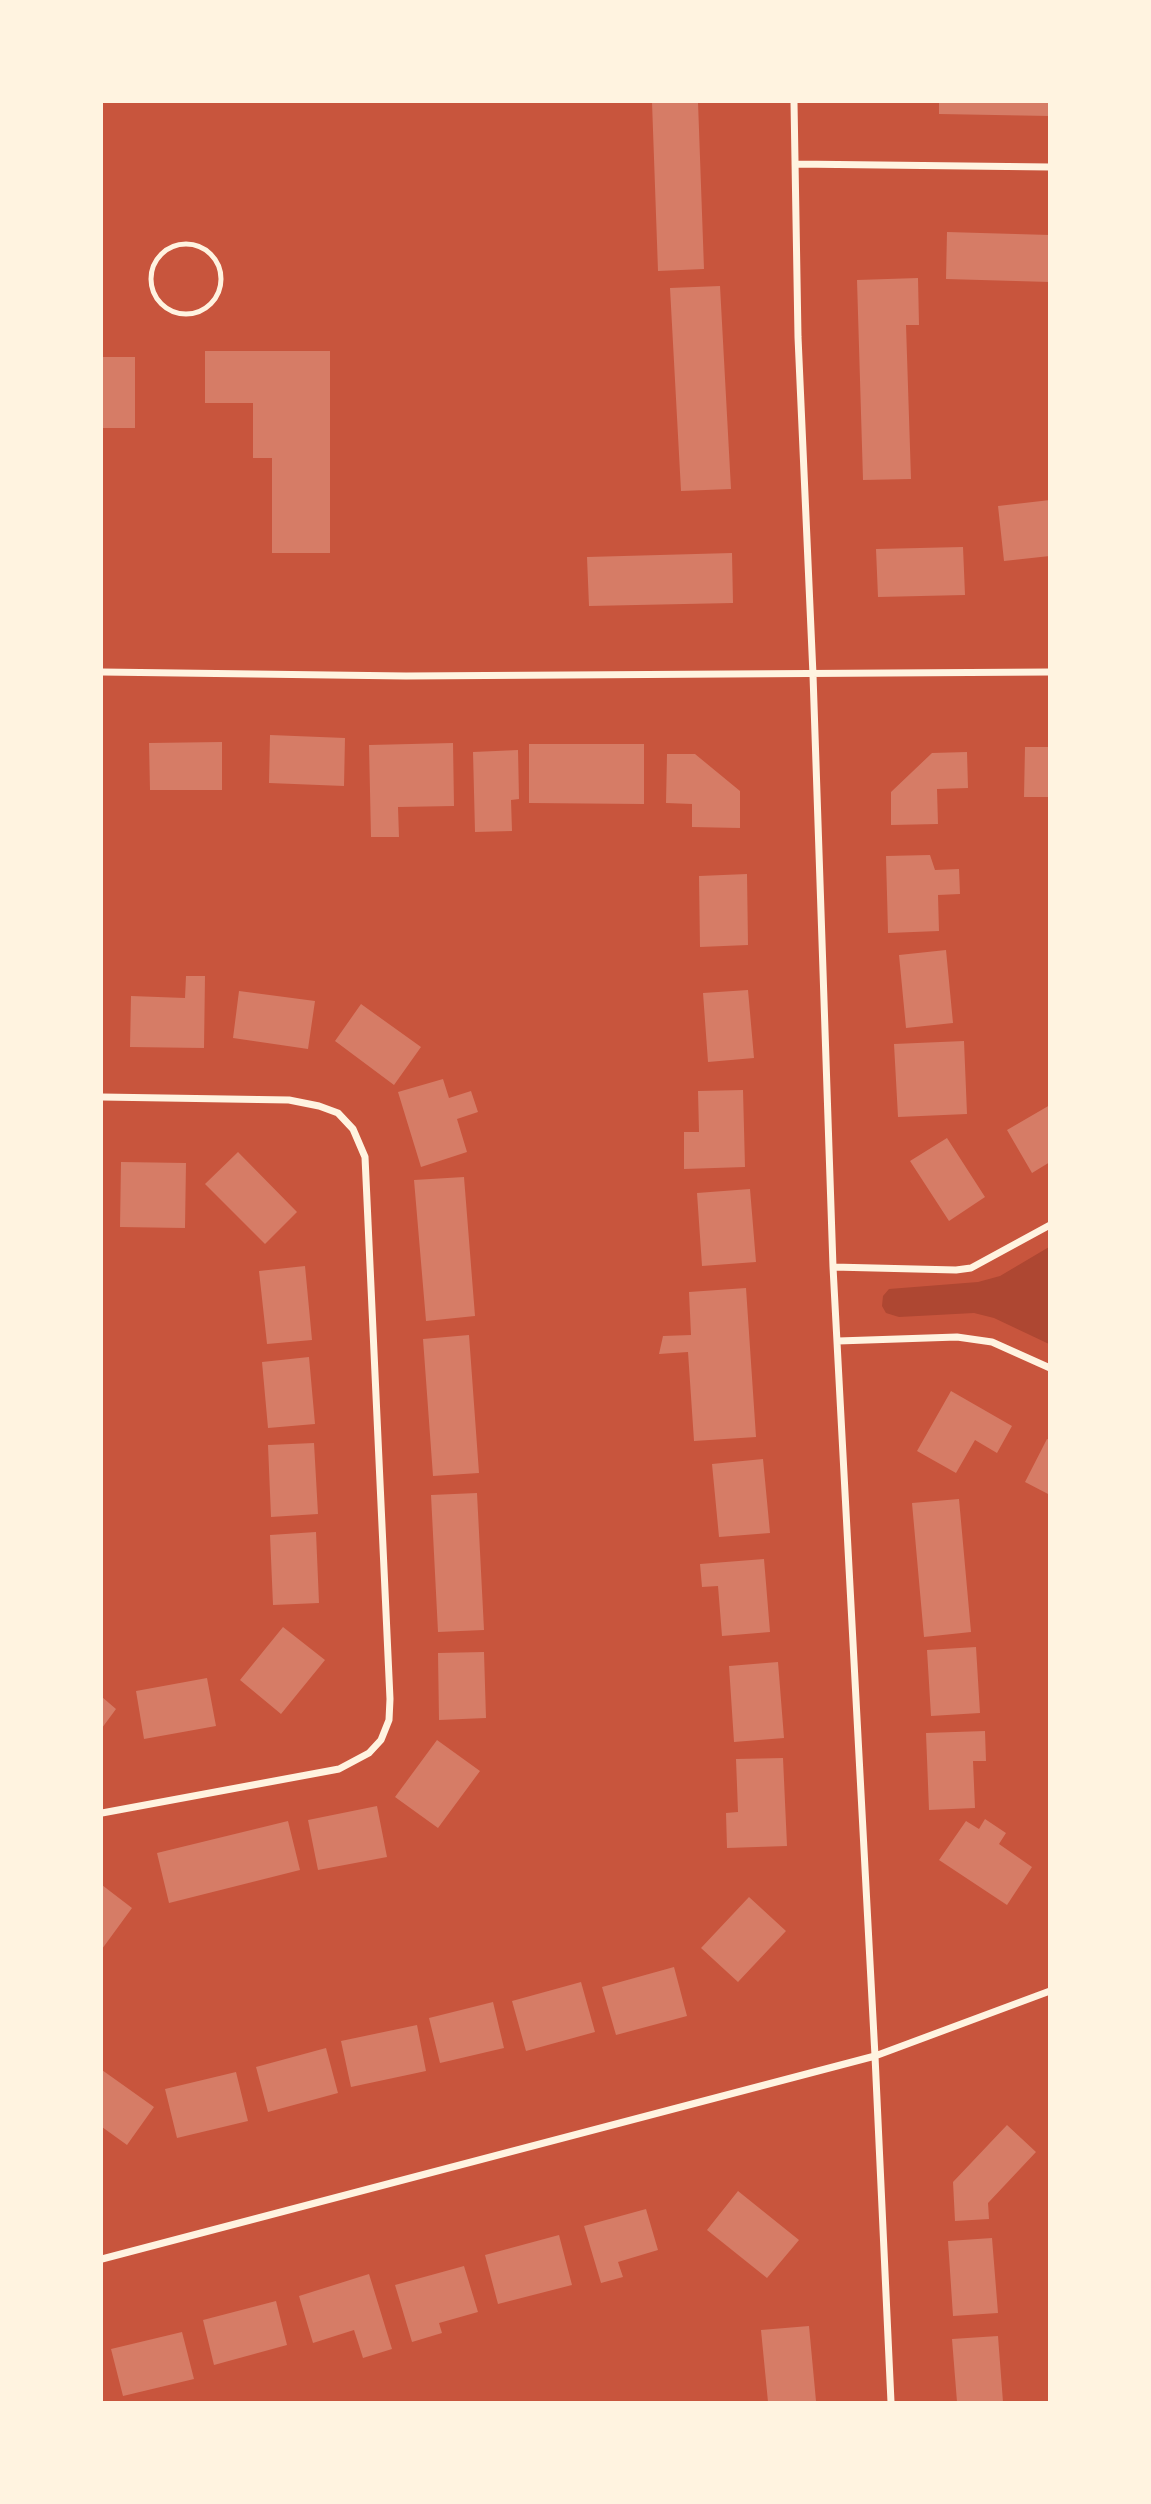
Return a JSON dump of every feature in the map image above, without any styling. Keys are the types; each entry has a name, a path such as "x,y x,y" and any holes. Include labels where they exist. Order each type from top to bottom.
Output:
{"street":[{"path":"794,102 798,337 813,675 833,1267 876,2056 891,2403"},
{"path":"795,164 1049,167"},
{"path":"102,672 406,676 813,675 1049,671"},
{"path":"102,1097 289,1100 338,1113 354,1129 365,1157 390,1720 381,1740 369,1753 339,1769 102,1813"},
{"path":"833,1267 956,1270 971,1268 1049,1225"},
{"path":"838,1341 957,1337 1000,1345 1049,1368"},
{"path":"102,2259 876,2056 1049,1991"}],"lane":[{"path":"175,245 198,245 208,251 221,271 222,282 218,294 211,304 201,310 190,314 178,313 167,308 153,290 153,268 166,250 175,245"}],"shaded area":[{"path":"1049,1247 1049,1344 994,1318 974,1313 899,1317 886,1313 882,1306 883,1296 889,1289 978,1282 1000,1276"}],"building":[{"path":"652,102 698,102 704,269 658,271"},
{"path":"939,102 1050,102 1050,116 939,114"},
{"path":"947,232 1050,235 1050,282 946,279"},
{"path":"918,278 919,325 906,325 911,479 863,480 857,280"},
{"path":"720,286 731,489 681,491 670,288"},
{"path":"205,351 330,351 330,553 272,553 272,458 253,458 253,403 205,403"},
{"path":"102,357 135,357 135,428 102,428"},
{"path":"1050,500 1050,556 1004,561 998,506"},
{"path":"963,547 965,595 878,597 876,549"},
{"path":"732,553 733,603 589,606 587,557"},
{"path":"270,735 345,738 344,786 269,783"},
{"path":"222,742 222,790 150,790 149,743"},
{"path":"453,743 454,806 398,807 399,837 371,837 369,745"},
{"path":"529,744 644,744 644,804 529,803"},
{"path":"1025,747 1050,747 1050,797 1024,797"},
{"path":"518,750 519,799 511,800 512,831 475,832 473,752"},
{"path":"967,752 968,788 937,789 938,824 891,825 891,792 932,753"},
{"path":"667,754 695,754 740,791 740,828 692,827 692,804 666,803"},
{"path":"930,855 935,870 959,869 960,894 938,895 939,931 888,933 886,856"},
{"path":"747,874 748,945 700,947 699,876"},
{"path":"946,950 953,1023 906,1028 899,955"},
{"path":"186,976 205,976 204,1048 130,1047 131,996 185,998"},
{"path":"748,990 754,1058 708,1062 703,993"},
{"path":"239,991 315,1001 308,1049 233,1038"},
{"path":"361,1004 421,1047 394,1085 335,1041"},
{"path":"964,1041 967,1114 898,1117 894,1044"},
{"path":"443,1079 449,1098 471,1091 478,1112 457,1119 467,1152 421,1167 398,1092"},
{"path":"743,1090 745,1167 684,1169 684,1132 699,1132 698,1091"},
{"path":"1050,1105 1050,1162 1032,1173 1007,1130"},
{"path":"947,1138 985,1197 949,1221 910,1161"},
{"path":"238,1152 297,1212 265,1244 205,1184"},
{"path":"121,1162 186,1163 185,1228 120,1227"},
{"path":"464,1177 475,1316 426,1321 414,1180"},
{"path":"750,1189 756,1262 702,1266 697,1193"},
{"path":"305,1266 312,1340 267,1344 259,1271"},
{"path":"746,1288 756,1437 694,1441 688,1352 659,1354 663,1336 691,1335 689,1292"},
{"path":"469,1335 479,1473 433,1476 423,1339"},
{"path":"309,1357 315,1424 268,1428 262,1362"},
{"path":"951,1391 1012,1426 997,1453 975,1440 956,1473 917,1451"},
{"path":"1047,1439 1050,1440 1050,1495 1025,1482"},
{"path":"314,1443 318,1514 271,1517 268,1445"},
{"path":"763,1459 770,1533 719,1537 712,1464"},
{"path":"477,1493 484,1630 438,1632 431,1495"},
{"path":"959,1499 971,1632 924,1637 912,1503"},
{"path":"316,1532 319,1603 273,1605 270,1535"},
{"path":"764,1559 770,1632 722,1636 718,1586 702,1587 700,1564"},
{"path":"283,1627 325,1660 281,1714 240,1680"},
{"path":"976,1647 980,1713 931,1716 927,1650"},
{"path":"484,1652 486,1718 439,1720 438,1653"},
{"path":"778,1662 784,1738 734,1742 729,1666"},
{"path":"207,1678 216,1726 144,1739 136,1691"},
{"path":"102,1697 116,1709 102,1728"},
{"path":"985,1731 986,1761 973,1761 975,1808 929,1810 926,1733"},
{"path":"437,1740 480,1771 438,1828 395,1797"},
{"path":"783,1758 787,1846 727,1848 726,1813 738,1812 736,1759"},
{"path":"377,1806 387,1857 318,1870 308,1820"},
{"path":"985,1819 1006,1833 999,1844 1032,1867 1007,1905 939,1860 966,1821 979,1829"},
{"path":"288,1821 300,1870 169,1903 157,1853"},
{"path":"102,1885 132,1908 102,1949"},
{"path":"749,1897 786,1931 738,1982 701,1948"},
{"path":"674,1967 687,2016 616,2035 602,1987"},
{"path":"581,1982 595,2032 526,2051 512,2001"},
{"path":"493,2002 504,2048 440,2063 429,2018"},
{"path":"417,2025 426,2071 351,2087 341,2041"},
{"path":"326,2048 338,2093 268,2112 256,2067"},
{"path":"102,2070 154,2107 127,2145 102,2127"},
{"path":"236,2072 248,2121 177,2138 165,2089"},
{"path":"1007,2125 1036,2152 988,2203 989,2219 955,2221 953,2182"},
{"path":"738,2191 799,2240 767,2278 707,2230"},
{"path":"646,2209 658,2250 618,2262 623,2277 601,2283 584,2226"},
{"path":"559,2235 572,2285 498,2304 485,2255"},
{"path":"992,2238 998,2313 953,2316 948,2241"},
{"path":"464,2266 478,2312 439,2323 442,2333 412,2342 395,2285"},
{"path":"369,2274 392,2349 363,2358 354,2330 313,2343 299,2296"},
{"path":"276,2301 287,2345 214,2365 203,2320"},
{"path":"809,2326 816,2401 768,2402 761,2330"},
{"path":"182,2332 194,2379 123,2396 111,2349"},
{"path":"998,2336 1003,2402 957,2402 952,2339"}]}
